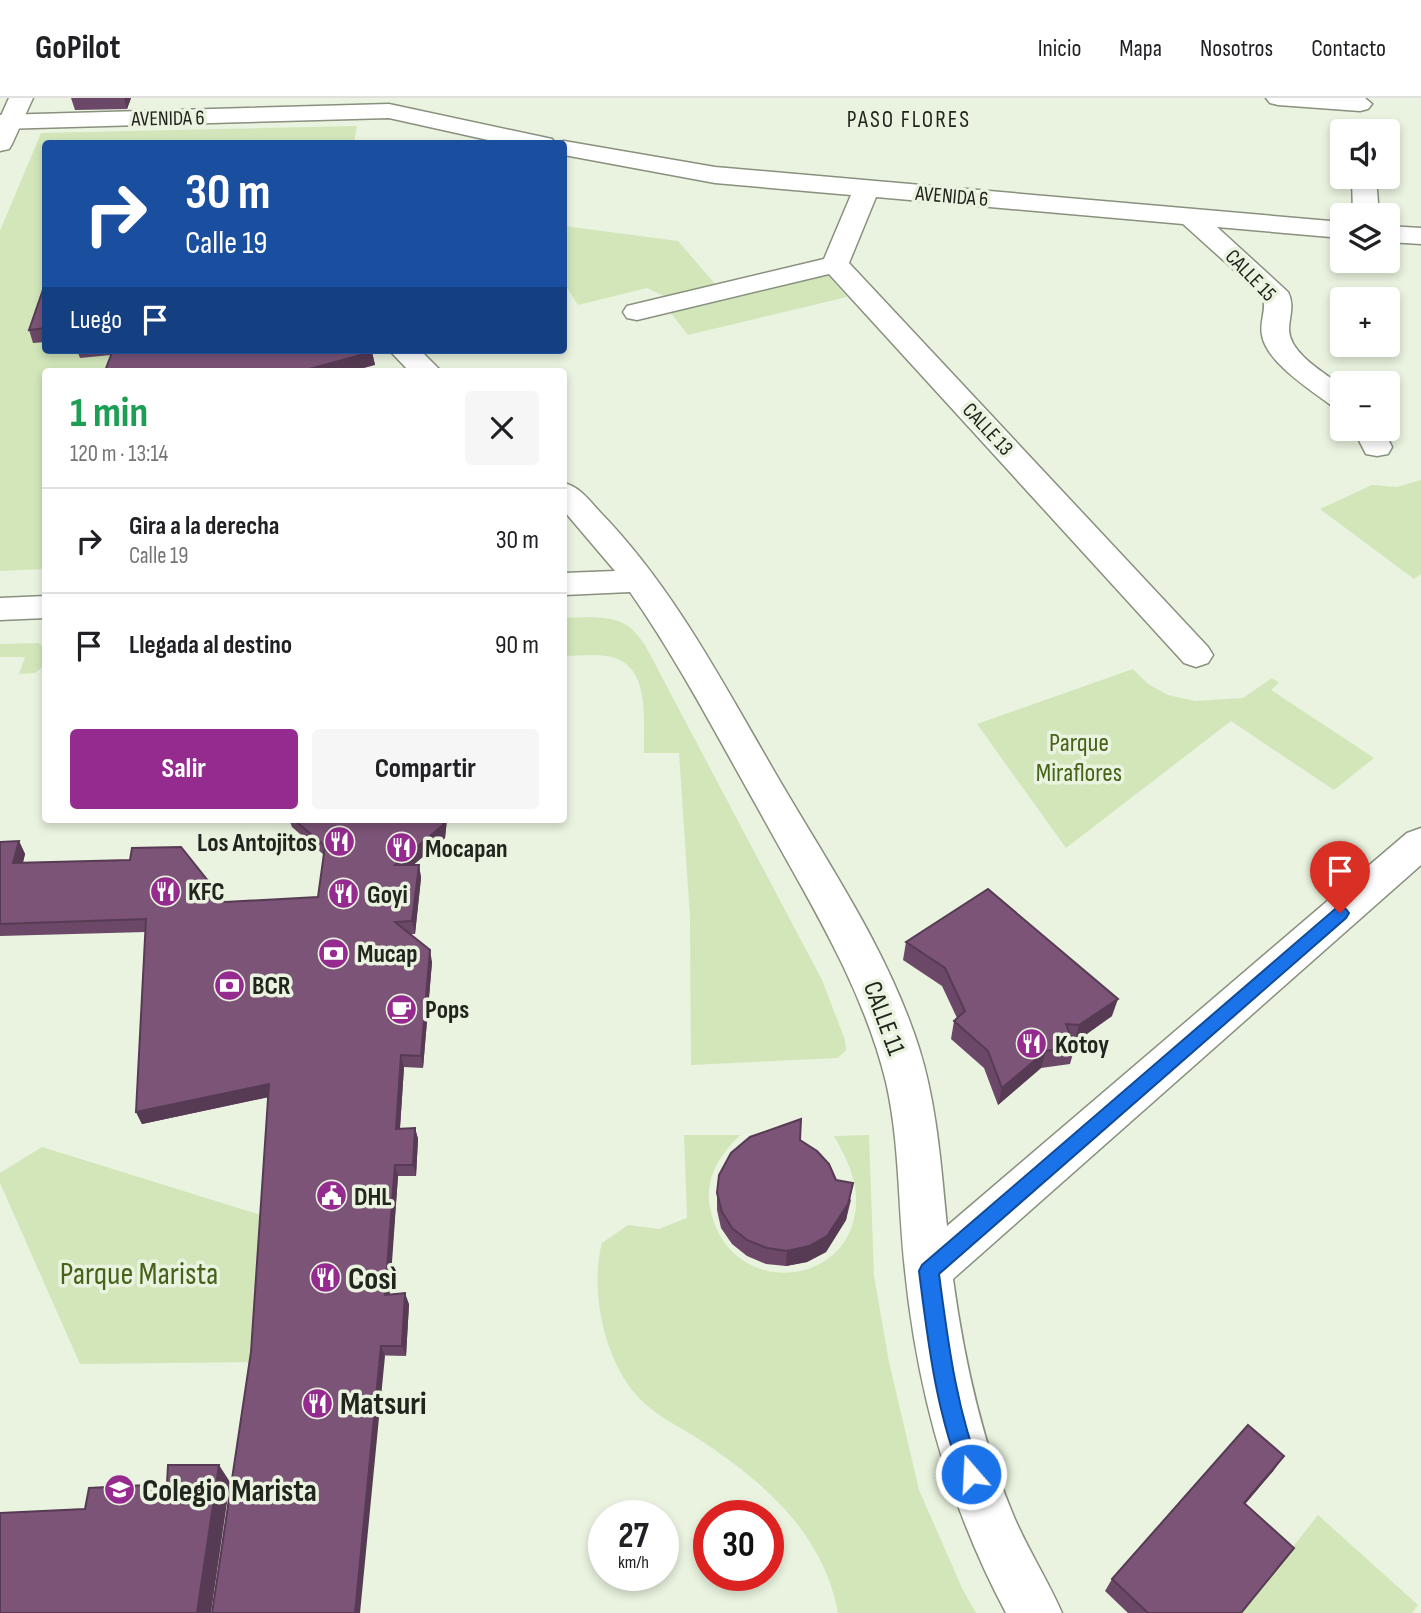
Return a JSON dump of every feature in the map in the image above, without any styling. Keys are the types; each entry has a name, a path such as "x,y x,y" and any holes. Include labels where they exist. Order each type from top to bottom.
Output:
{"street":[{"path":"0,144 5,122 21,98"},
{"path":"1278,98 1360,101 1361,119"},
{"name":"AVENIDA 6","path":"5,122 389,113 522,140"},
{"name":"AVENIDA 6","path":"567,149 695,172 1330,229"},
{"path":"637,312 835,264 866,188"},
{"name":"CALLE 15","path":"1192,218 1274,292 1280,306 1275,327 1277,341 1287,354 1330,390"},
{"path":"1400,235 1421,236"},
{"name":"CALLE 13","path":"835,264 1196,655"},
{"path":"407,354 423,368"},
{"name":"CALLE 11","path":"567,496 599,526 665,615 834,909 884,1006 908,1087 928,1271 942,1369 964,1454 1019,1586 1035,1613"},
{"path":"567,584 640,581"},
{"path":"0,609 42,607"},
{"path":"928,1271 1421,843"}],"green space":[{"path":"357,126 355,140 42,140 42,316 34,342 42,342 42,354 120,355 115,368 42,368 42,569 0,571 0,231 41,133"},
{"path":"567,226 678,241 715,284 666,297 647,288 578,305 567,288"},
{"path":"827,274 847,297 688,335 670,312"},
{"path":"1421,480 1421,574 1414,579 1320,509 1372,485 1397,487"},
{"path":"591,617 622,623 645,645 822,980 845,1040 846,1050 838,1058 691,1065 690,917 679,753 644,753 642,695 632,669 607,656 567,656 567,618"},
{"path":"38,643 42,645 42,667 35,673 19,674 25,657 0,657 0,644"},
{"name":"Parque Miraflores","path":"1133,669 1148,684 1168,695 1195,701 1243,698 1272,678 1279,683 1271,690 1374,758 1334,790 1231,721 1066,848 977,724"},
{"path":"684,1135 740,1135 718,1162 710,1182 709,1204 725,1244 745,1262 769,1271 795,1272 819,1265 839,1249 852,1226 856,1196 854,1180 834,1136 869,1135 874,1276 889,1362 919,1490 962,1588 976,1613 838,1613 831,1585 819,1558 805,1534 784,1509 784,1500 776,1500 723,1456 655,1412 629,1386 618,1368 603,1327 598,1283 602,1243 628,1225 659,1229 687,1218"},
{"name":"Parque Marista","path":"42,1147 264,1216 256,1362 80,1364 0,1183 0,1173"},
{"path":"1318,1515 1418,1605 1412,1613 1241,1613"}],"building":[{"path":"42,293 42,328 29,330"},
{"path":"111,354 365,354 313,368 106,368"},
{"path":"298,823 443,823 395,865 419,865 412,921 395,922 430,950 421,1056 401,1055 396,1129 415,1128 413,1165 395,1165 385,1295 405,1293 402,1346 381,1346 355,1613 212,1613 251,1352 269,1084 136,1112 146,919 0,924 0,842 19,841 13,863 130,860 132,848 181,847 225,902 318,897 325,846"},
{"path":"988,889 1118,999 1079,1025 1066,1024 1075,1047 1046,1051 1002,1088 988,1051 954,1021 965,1011 945,968 906,942"},
{"path":"801,1119 800,1140 817,1151 829,1164 836,1180 853,1183 848,1204 827,1236 809,1246 787,1251 767,1248 747,1240 732,1228 722,1212 717,1193 719,1175 731,1153 750,1137"},
{"path":"1248,1425 1284,1456 1244,1503 1294,1548 1241,1613 1148,1613 1112,1579"},
{"path":"168,1465 219,1465 197,1613 0,1613 0,1513 85,1509 89,1488 167,1484"}],"place":[{"name":"Los Antojitos","path":"340,842"},
{"name":"Mocapan","path":"402,848"},
{"name":"KFC","path":"165,891"},
{"name":"Goyi","path":"344,894"},
{"name":"Mucap","path":"334,953"},
{"name":"BCR","path":"229,985"},
{"name":"Pops","path":"402,1009"},
{"name":"Kotoy","path":"1032,1044"},
{"name":"DHL","path":"331,1196"},
{"name":"Così","path":"325,1278"},
{"name":"Matsuri","path":"317,1403"},
{"name":"Colegio Marista","path":"119,1490"}],"district":[{"name":"PASO FLORES","path":"909,119"}],"route":[{"path":"971,1474 942,1369 928,1271 1340,913"}]}
